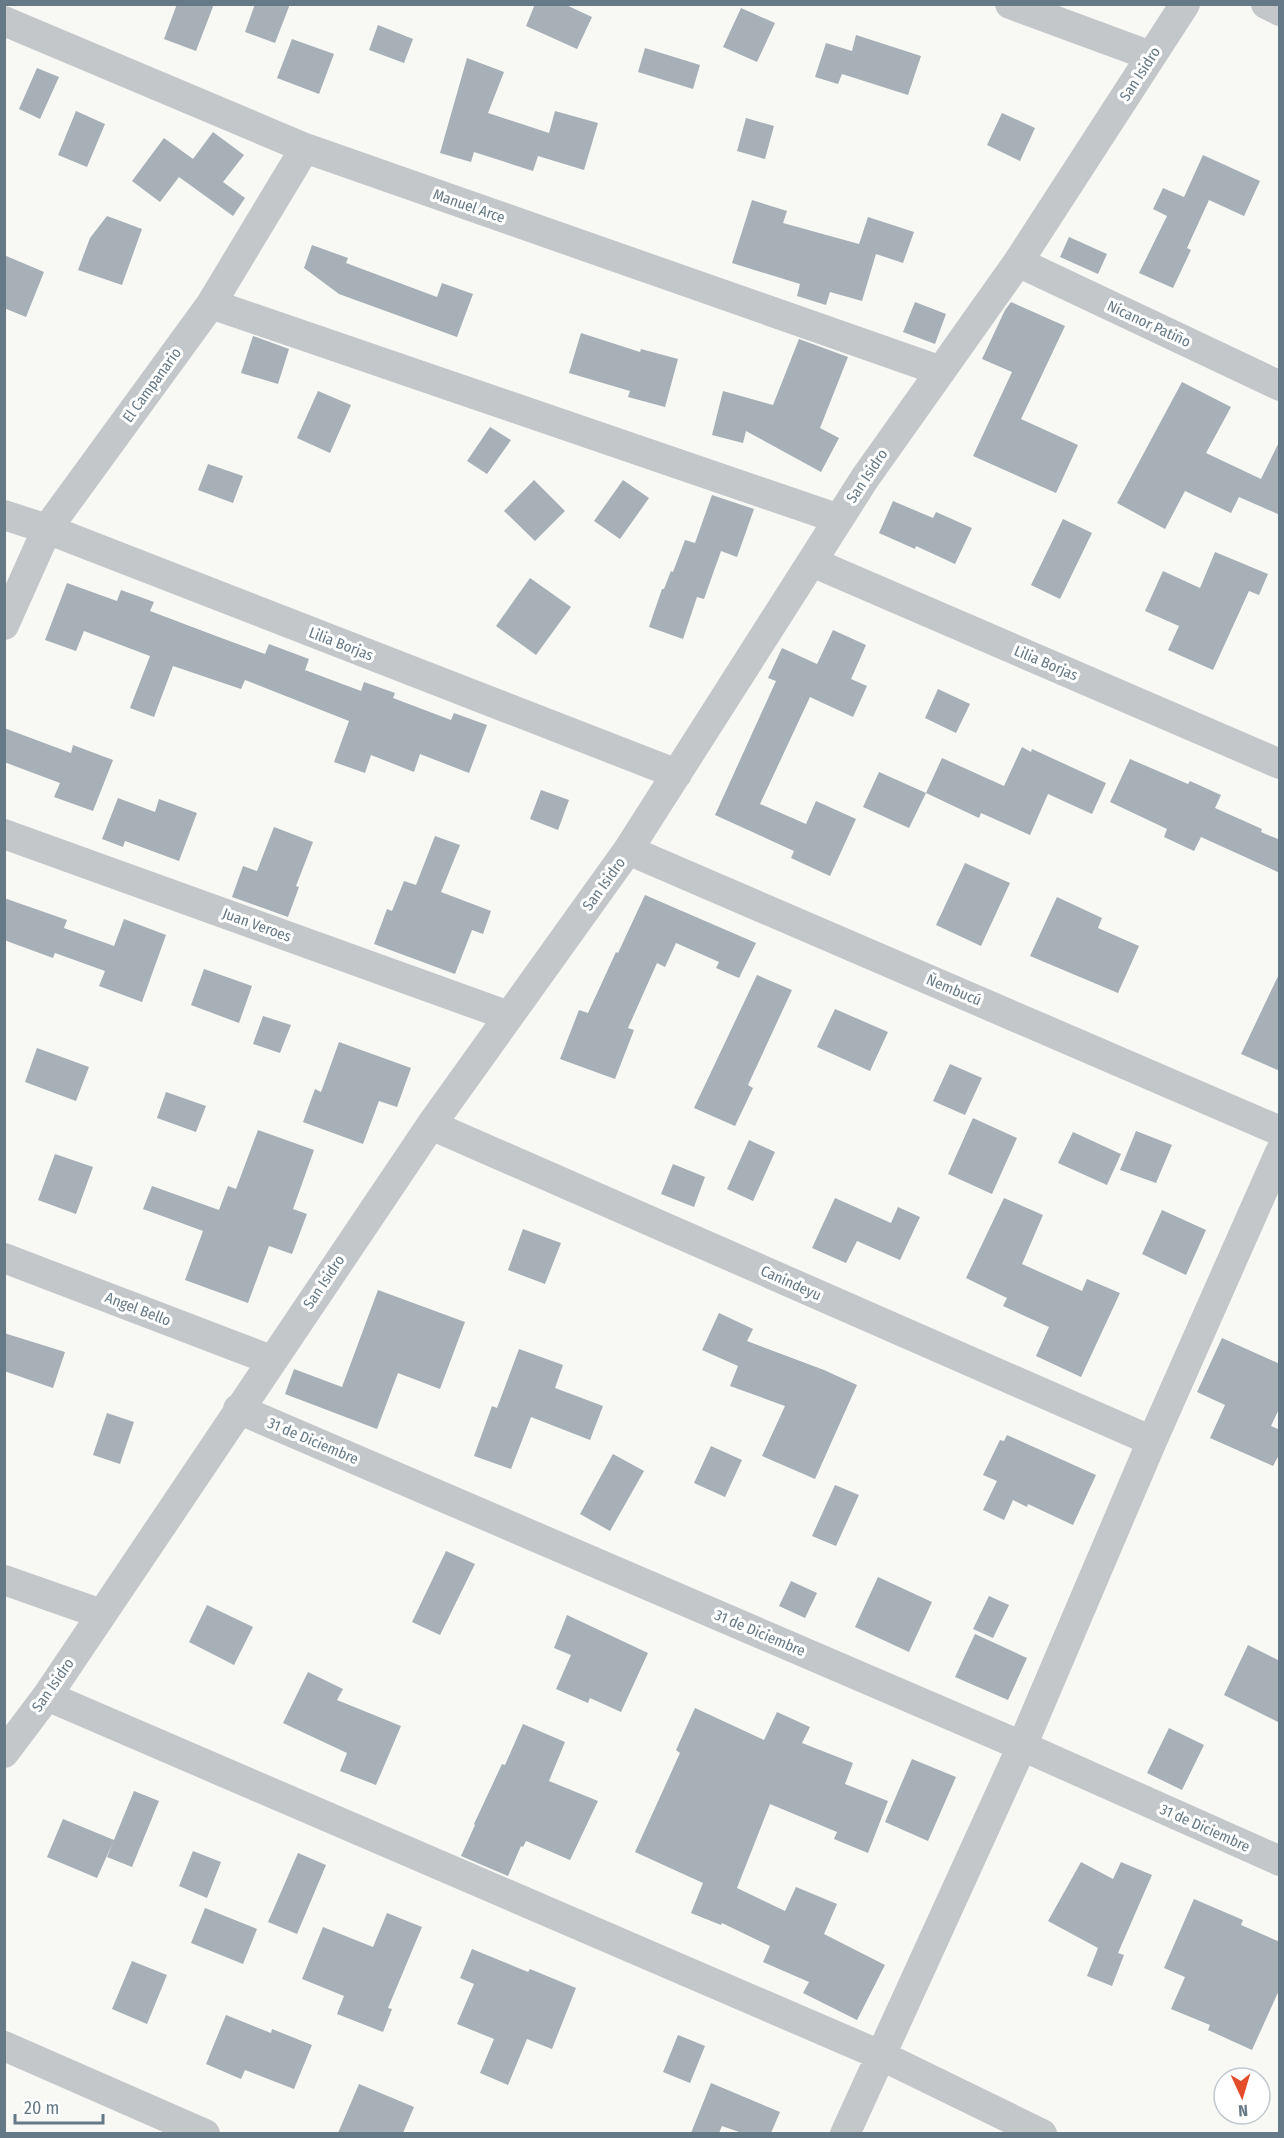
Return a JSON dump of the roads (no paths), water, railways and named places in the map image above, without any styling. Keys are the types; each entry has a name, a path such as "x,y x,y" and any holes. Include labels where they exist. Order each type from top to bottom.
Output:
{"street":[{"path":"1010,4 1151,56"},
{"name":"San Isidro","path":"4,1752 47,1696 430,1125 628,850 839,519 1018,262 1185,4"},
{"path":"1266,4 1280,11"},
{"name":"Manuel Arce","path":"4,21 305,148 941,371"},
{"name":"El Campanario","path":"4,625 47,529 211,304 305,148"},
{"name":"Nicanor Patiño","path":"1018,262 1280,386"},
{"path":"211,304 839,519"},
{"name":"Lilia Borjas","path":"4,515 47,529 677,774"},
{"name":"Lilia Borjas","path":"812,562 1280,764"},
{"name":"Juan Veroes","path":"4,834 509,1016"},
{"name":"Ñembucú","path":"628,850 1280,1131"},
{"name":"Canindeyu","path":"430,1125 1152,1441"},
{"path":"845,2133 1022,1746 1152,1441 1280,1152"},
{"name":"Angel Bello","path":"4,1258 271,1360"},
{"name":"31 de Diciembre","path":"238,1409 1022,1746 1280,1861"},
{"path":"4,1580 101,1614"},
{"path":"47,1696 880,2055 1042,2133"},
{"path":"4,2046 205,2133"}]}
